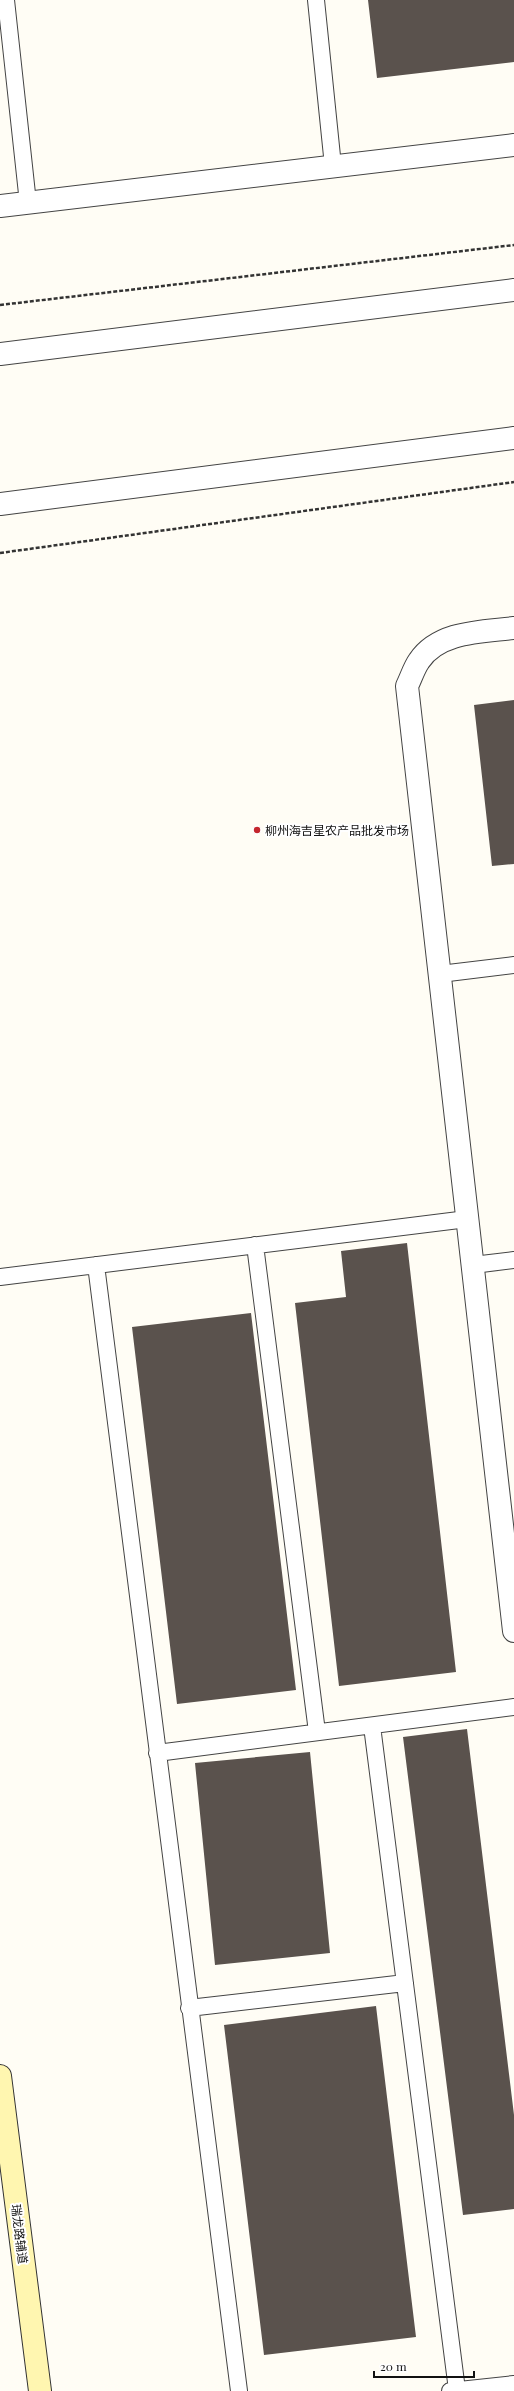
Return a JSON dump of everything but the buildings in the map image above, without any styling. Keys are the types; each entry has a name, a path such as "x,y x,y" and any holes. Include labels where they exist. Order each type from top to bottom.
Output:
{"main road":[{"name":"瑞龙路辅道","path":"0,2076 40,2391"}],"street":[{"path":"0,206 514,145"},
{"path":"0,354 514,290"},
{"path":"0,504 514,438"},
{"path":"514,628 459,634 430,649 418,661 407,686 472,1265 509,1546 514,1631"}],"lane":[{"path":"6,0 28,203"},
{"path":"316,0 333,166"},
{"path":"440,974 514,965"},
{"path":"0,1277 467,1219"},
{"path":"255,1245 318,1732"},
{"path":"472,1265 514,1260"},
{"path":"96,1265 189,2008 239,2391"},
{"path":"157,1753 514,1707"},
{"path":"372,1726 405,1983 453,2391 514,2384"},
{"path":"189,2008 405,1983"}],"path":[{"path":"0,305 514,245"},
{"path":"0,553 514,482"}],"place":[{"name":"柳州海吉星农产品批发市场","path":"257,830"}]}
